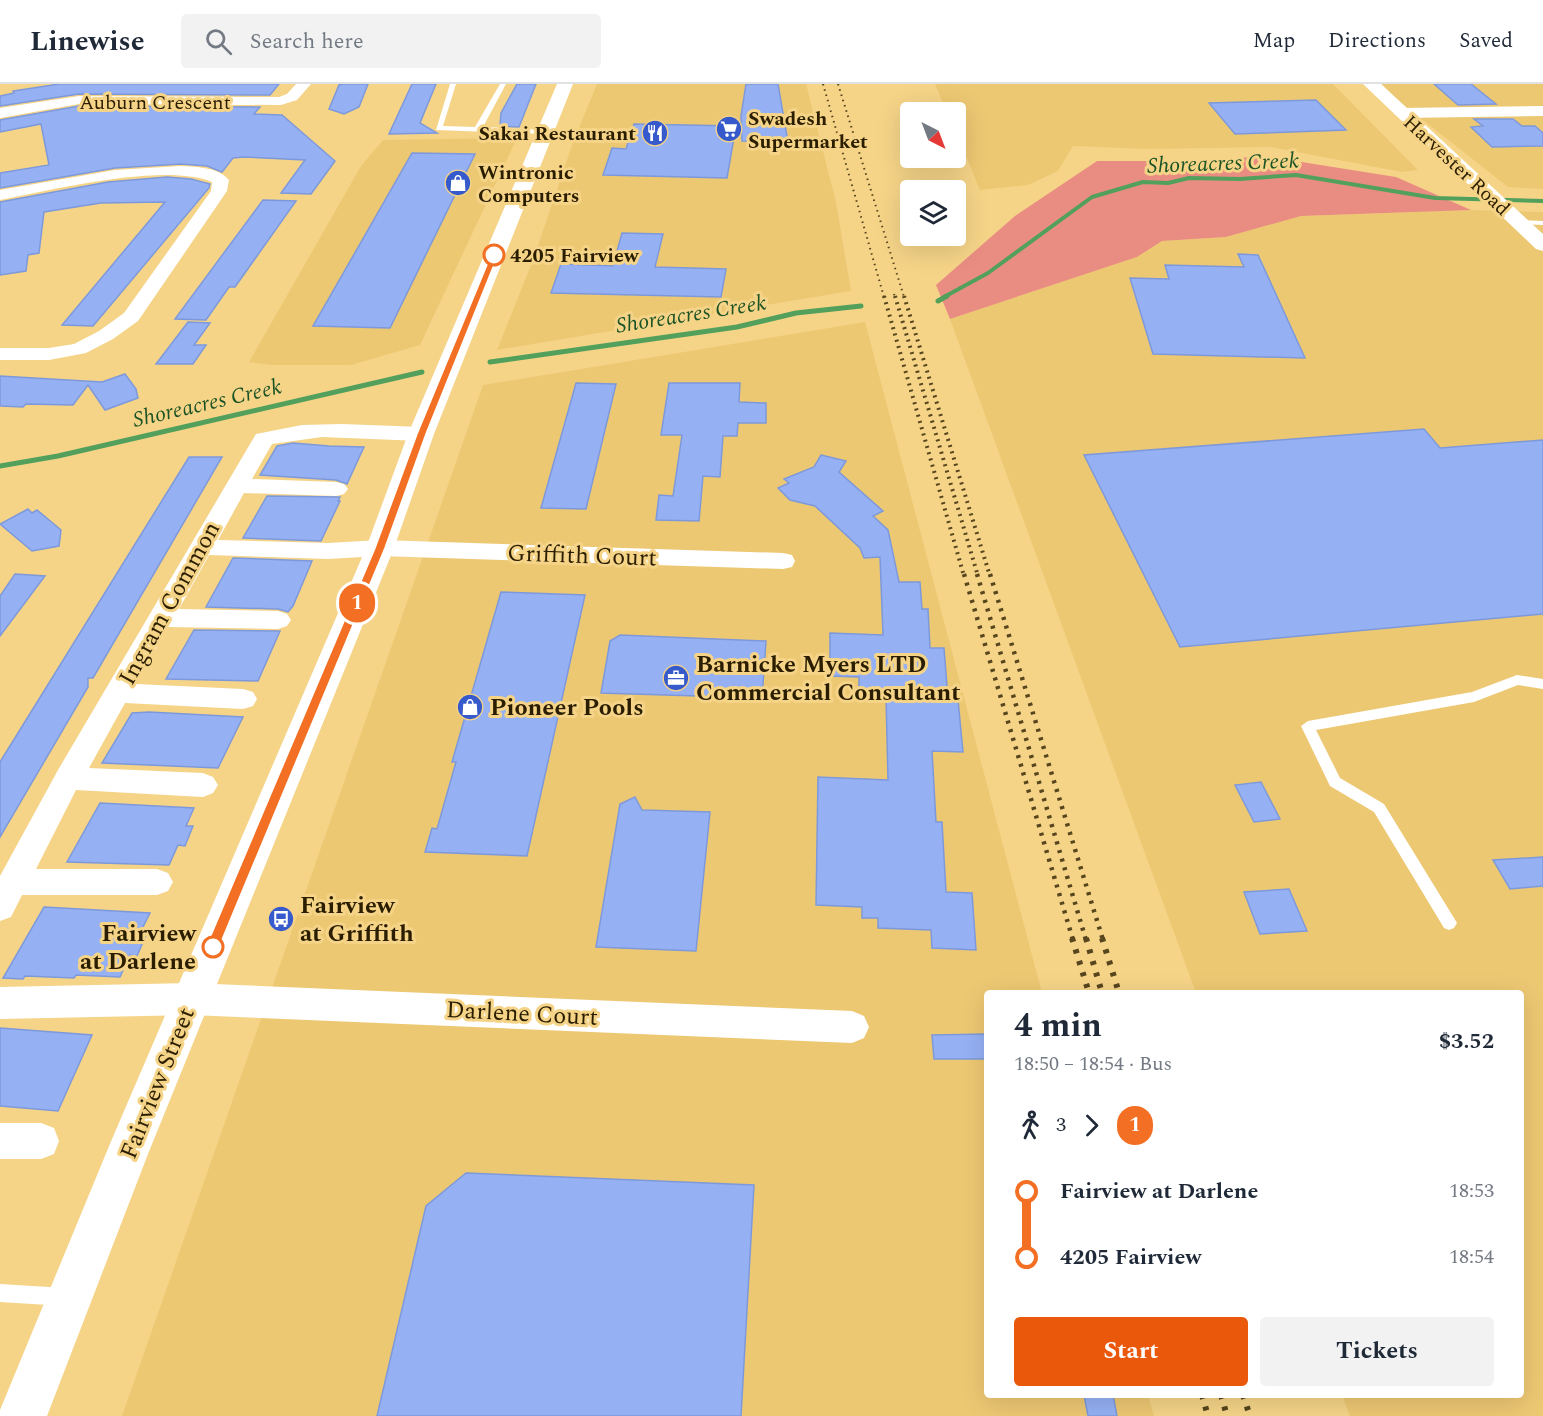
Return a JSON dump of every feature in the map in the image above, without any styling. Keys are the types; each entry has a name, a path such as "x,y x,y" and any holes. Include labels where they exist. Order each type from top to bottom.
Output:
{"main road":[{"name":"Fairview Street","path":"22,1416 191,999 380,548 421,434 565,84"},
{"name":"Harvester Road","path":"1371,84 1543,245"}],"street":[{"name":"Auburn Crescent","path":"0,113 79,100 281,101 292,97 304,84"},
{"path":"1401,113 1543,111"},
{"path":"0,195 122,174 192,171 213,173 221,180 219,190 131,317 106,335 79,349 49,354 0,354"},
{"name":"Ingram Common","path":"7,895 68,778 264,439 281,434 338,432 421,434"},
{"path":"236,486 336,489"},
{"name":"Griffith Court","path":"200,547 328,551 380,548 783,561"},
{"path":"161,618 278,620"},
{"path":"119,693 243,699"},
{"path":"68,778 203,785"},
{"path":"7,895 157,882"},
{"name":"Darlene Court","path":"0,1003 191,999 852,1027"},
{"path":"0,1141 41,1141"}],"lane":[{"path":"453,84 438,128 545,132"},
{"path":"478,129 503,84"},
{"path":"1518,222 1543,223"},
{"path":"1449,922 1379,808 1335,782 1308,726 1474,697 1517,680 1543,684"},
{"path":"0,1293 70,1297"}],"shaded area":[{"path":"597,84 806,84 836,202 851,291 497,350 533,260 572,145"},
{"path":"935,84 1333,84 1418,170 1402,172 1270,147 1147,149 1073,146 1058,171 1028,185 980,190 966,156 966,102 943,102"},
{"path":"1382,84 1543,84 1543,189 1508,187 1396,99"},
{"path":"517,138 420,345 351,365 272,365 249,362 361,166 383,140"},
{"path":"1263,156 1396,177 1471,210 1301,216 1226,237 1162,241 1137,257 950,319 936,285 1015,216 1097,161 1203,161"},
{"path":"1471,210 1543,212 1543,1416 1350,1416 1343,1398 1524,1398 1524,990 1195,990 950,319 1137,257 1162,241 1226,237 1301,216"},
{"path":"865,322 1041,990 984,990 984,1398 1149,1398 1154,1416 122,1416 483,385"}],"building":[{"path":"59,84 279,84 270,95 79,94 0,106 0,96 14,93 13,91"},
{"path":"368,84 359,107 344,114 329,109 339,85"},
{"path":"412,84 436,84 420,123 437,133 389,134"},
{"path":"517,84 536,84 519,127 500,126 501,113"},
{"path":"746,84 778,84 788,142 742,141 741,116"},
{"path":"1434,84 1471,84 1496,104 1458,105"},
{"path":"1316,100 1346,130 1235,134 1209,103"},
{"path":"79,106 260,107 254,114 282,115 335,161 311,194 281,193 305,160 244,157 233,158 222,172 207,166 181,164 115,168 0,188 0,173 49,165 41,124 0,132 0,120"},
{"path":"1474,119 1513,119 1522,126 1535,126 1543,133 1543,146 1492,147 1471,127 1483,126"},
{"path":"634,124 736,126 727,178 603,175 612,148 626,149"},
{"path":"412,153 475,154 390,328 313,326"},
{"path":"167,177 191,179 210,184 93,326 62,325 165,202 101,203 44,212 39,253 28,255 26,271 0,275 0,202 108,182"},
{"path":"263,200 296,201 235,287 229,287 206,320 175,319"},
{"path":"622,233 663,234 655,267 726,269 721,297 551,293 561,264 613,266"},
{"path":"1238,254 1258,255 1305,358 1153,354 1130,278 1169,279 1165,265 1244,267"},
{"path":"188,322 210,323 194,345 206,345 193,364 156,364"},
{"path":"125,374 136,389 138,398 105,410 88,385 73,405 0,406 0,376 102,382"},
{"path":"576,383 616,384 586,509 541,508"},
{"path":"669,383 740,383 739,402 766,403 766,423 738,423 737,436 723,436 720,477 703,476 699,521 656,520 659,495 673,496 682,435 661,435"},
{"path":"1424,429 1440,448 1543,440 1543,614 1180,647 1084,455"},
{"path":"293,443 364,447 347,484 336,480 260,475 277,446"},
{"path":"821,455 846,461 839,472 883,511 873,516 888,530 899,582 920,582 922,609 928,609 930,648 944,648 948,699 958,700 963,752 932,751 936,822 942,822 946,892 972,893 976,950 932,948 931,930 878,928 878,918 862,918 862,907 816,905 818,777 888,780 886,697 859,696 859,677 830,676 830,633 883,635 880,557 864,558 860,548 815,506 790,500 778,488 789,483 784,479 814,467"},
{"path":"189,457 222,457 93,678 88,678 88,687 0,837 0,762"},
{"path":"267,496 340,497 338,501 340,501 321,541 243,538"},
{"path":"28,509 32,513 37,510 61,530 59,546 32,551 0,524"},
{"path":"233,558 312,561 293,606 288,612 278,609 206,607"},
{"path":"15,574 45,576 0,636 0,596"},
{"path":"501,592 585,595 527,856 425,852 432,828 437,829 456,762 452,762"},
{"path":"194,630 280,631 258,681 166,679"},
{"path":"620,635 766,641 762,698 601,693 610,641"},
{"path":"132,713 243,717 218,768 102,763"},
{"path":"1261,782 1280,819 1254,822 1235,785"},
{"path":"635,797 642,810 710,812 696,951 596,947 620,804"},
{"path":"100,803 194,808 186,826 193,826 185,846 178,845 169,865 67,862"},
{"path":"1543,857 1543,886 1510,889 1493,860"},
{"path":"1289,889 1307,931 1260,934 1244,892"},
{"path":"44,907 150,913 140,933 147,933 137,956 130,955 120,977 76,975 74,978 25,976 23,979 3,978"},
{"path":"0,1028 92,1035 58,1111 0,1106"},
{"path":"984,1034 984,1059 934,1059 932,1035"},
{"path":"466,1173 754,1185 741,1416 377,1416 426,1206"},
{"path":"1085,1398 1114,1398 1117,1416 1088,1416"}],"waterway":[{"name":"Shoreacres Creek","path":"944,297 988,273 1092,197 1143,182 1168,183 1189,178 1240,179 1296,175 1435,198 1543,201"},
{"name":"Shoreacres Creek","path":"938,301 947,296"},
{"name":"Shoreacres Creek","path":"490,362 737,327 796,313 861,306"},
{"name":"Shoreacres Creek","path":"0,466 58,456 422,372"}],"railway":[{"path":"823,84 884,297"},
{"path":"838,84 904,297"},
{"path":"884,296 964,576"},
{"path":"895,296 978,576"},
{"path":"904,296 990,576"},
{"path":"964,574 1073,940"},
{"path":"977,574 1086,940"},
{"path":"990,574 1103,940"},
{"path":"1072,938 1088,990"},
{"path":"1086,938 1101,990"},
{"path":"1102,938 1118,990"},
{"path":"1203,1398 1208,1416"},
{"path":"1222,1398 1227,1416"},
{"path":"1244,1398 1250,1416"}],"bus line":[{"name":"1","path":"213,947 380,548 421,434 494,255"}],"place":[{"name":"Swadesh Supermarket","path":"729,129"},
{"name":"Sakai Restaurant","path":"655,133"},
{"name":"Wintronic Computers","path":"458,183"},
{"name":"4205 Fairview","path":"494,255"},
{"name":"Barnicke Myers LTD Commercial Consultant","path":"676,678"},
{"name":"Pioneer Pools","path":"470,707"},
{"name":"Fairview at Griffith","path":"281,919"},
{"name":"Fairview at Darlene","path":"213,947"}]}
